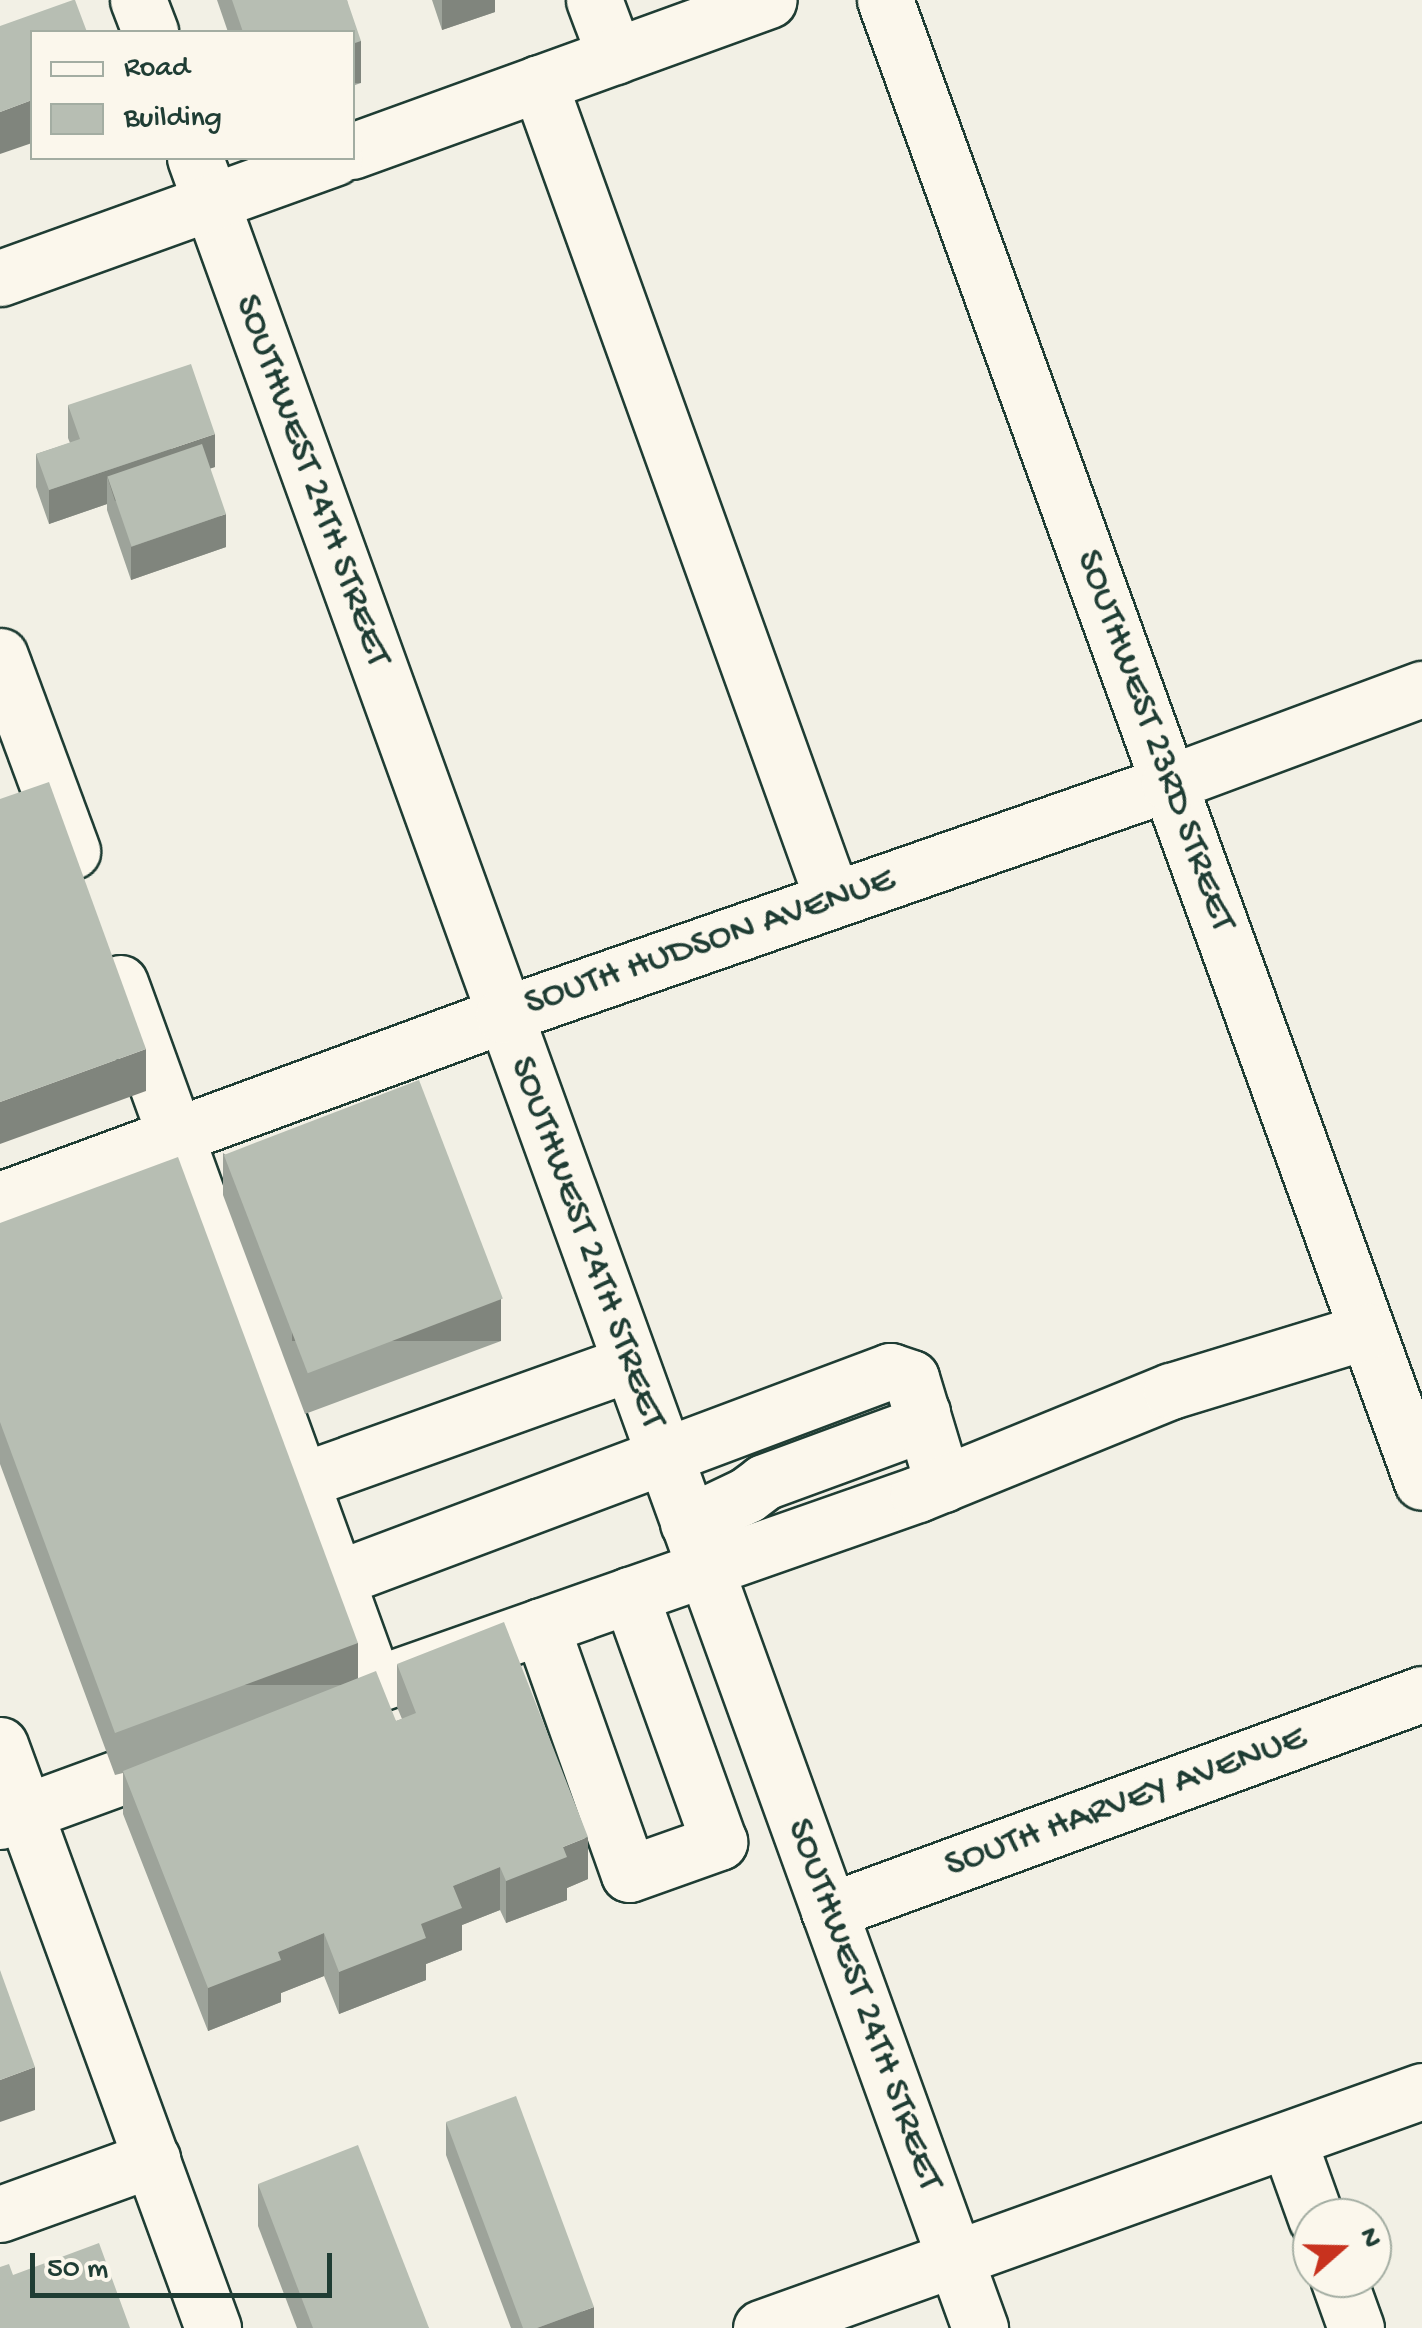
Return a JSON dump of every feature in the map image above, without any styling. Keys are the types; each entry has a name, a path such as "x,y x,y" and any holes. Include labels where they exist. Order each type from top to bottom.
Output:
{"street":[{"path":"138,0 149,30"},
{"path":"594,0 615,56"},
{"path":"355,150 769,0"},
{"name":"SOUTHWEST 23RD STREET","path":"885,0 1422,1482"},
{"path":"539,84 834,900"},
{"path":"0,278 203,180 322,160"},
{"name":"SOUTHWEST 24TH STREET","path":"203,180 980,2328"},
{"path":"0,656 18,762 96,919 374,1684"},
{"name":"SOUTH HUDSON AVENUE","path":"0,1200 503,1016 1169,783 1422,689"},
{"path":"696,1546 942,1484 1171,1391 1368,1331"},
{"path":"301,1481 630,1363"},
{"path":"336,1579 890,1371 911,1378 942,1484"},
{"path":"12,1817 630,1595 696,1546 764,1482 911,1428 922,1414"},
{"path":"541,1626 629,1874 720,1842 630,1595"},
{"name":"SOUTH HARVEY AVENUE","path":"830,1912 1422,1694"},
{"path":"0,1744 12,1817 152,2158 213,2328"},
{"path":"761,2328 956,2262 1422,2091"},
{"path":"1288,2140 1309,2198"},
{"path":"0,2214 152,2158"},
{"path":"1345,2298 1356,2328"}],"building":[{"path":"75,0 86,30 30,30 30,101 0,112 0,26"},
{"path":"232,0 347,0 361,41 355,43 355,30 242,30"},
{"path":"191,364 215,434 49,490 36,454 80,439 68,405"},
{"path":"202,444 226,514 132,547 107,477"},
{"path":"49,782 146,1049 0,1102 0,799"},
{"path":"419,1080 503,1298 308,1373 224,1155"},
{"path":"178,1157 358,1643 115,1733 0,1422 0,1223"},
{"path":"504,1622 588,1837 563,1847 567,1857 506,1881 500,1867 453,1886 462,1908 421,1924 426,1938 339,1972 324,1933 278,1952 281,1960 208,1988 123,1771 376,1671 396,1721 416,1713 397,1664"},
{"path":"0,1970 35,2067 0,2080"},
{"path":"516,2096 594,2307 537,2328 523,2328 446,2122"},
{"path":"358,2145 429,2328 313,2328 258,2184"},
{"path":"99,2243 130,2328 0,2328 0,2267 9,2264 13,2275"}]}
